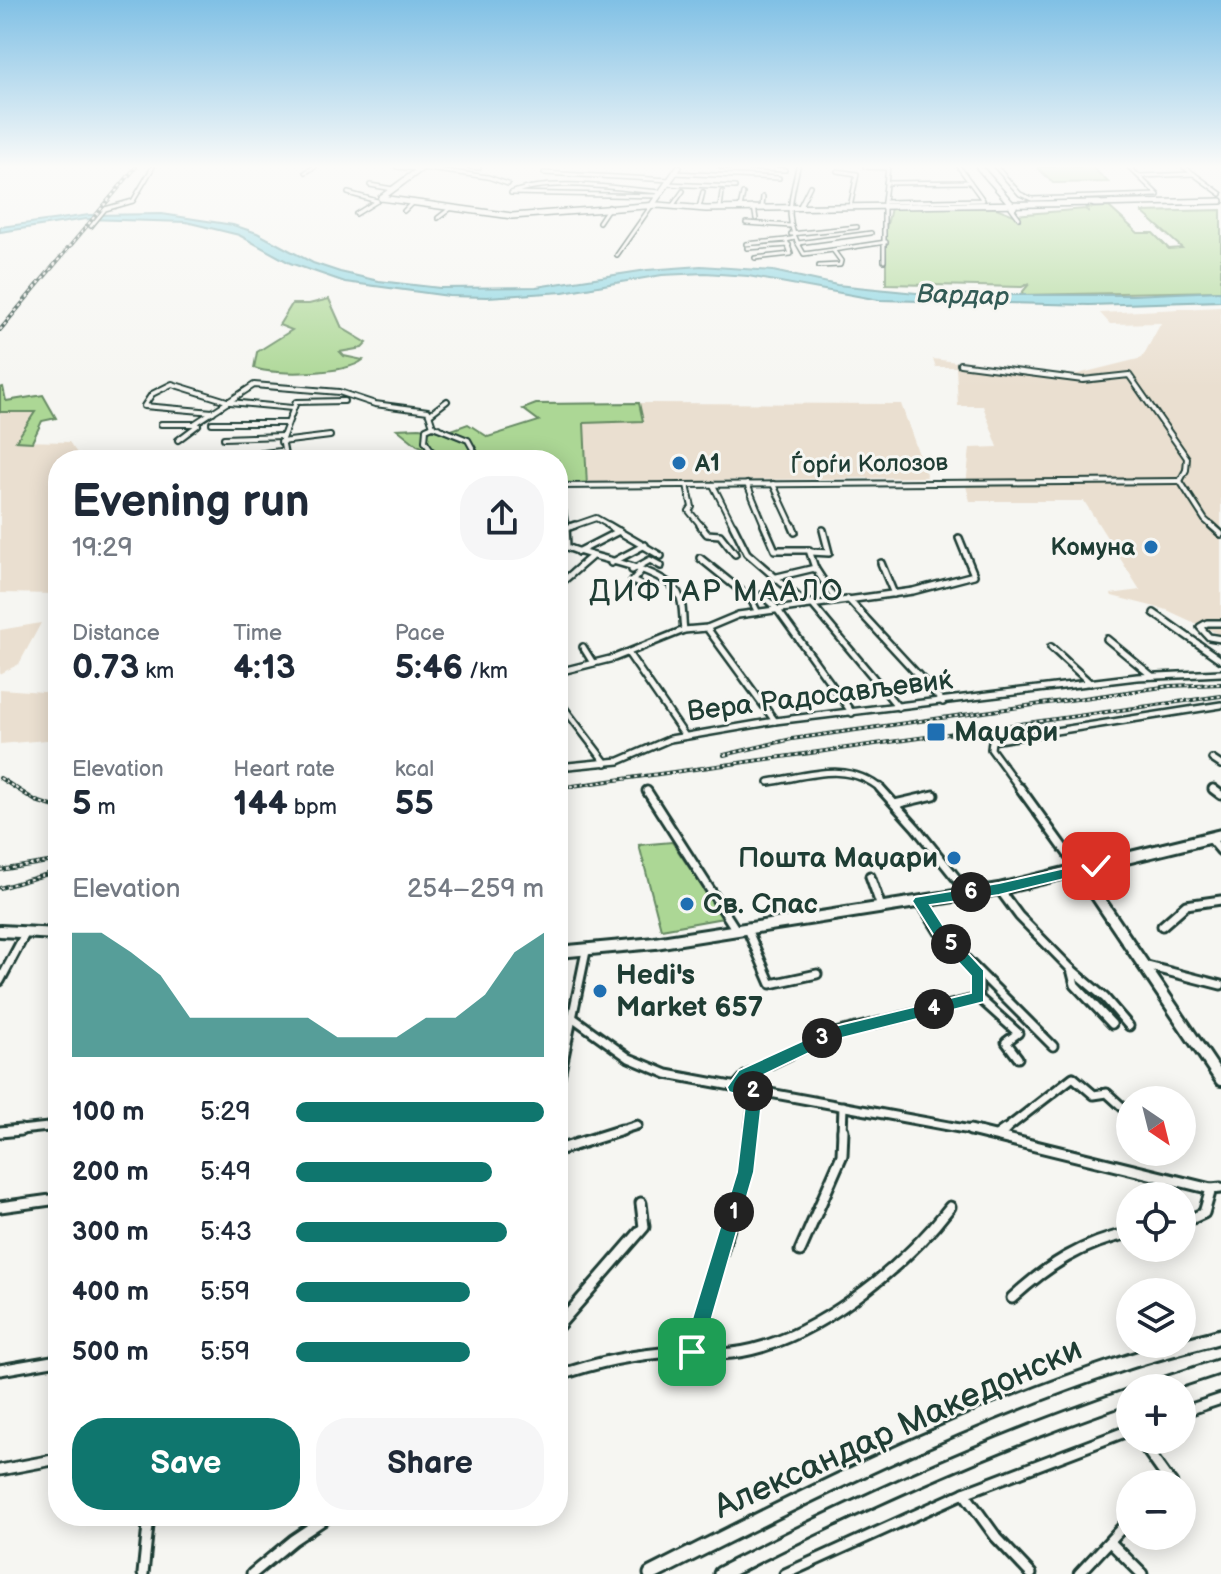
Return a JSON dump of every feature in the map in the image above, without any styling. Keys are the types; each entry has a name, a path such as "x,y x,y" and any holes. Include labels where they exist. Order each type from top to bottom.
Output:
{"street":[{"path":"617,255 627,240"},
{"path":"746,246 794,240"},
{"path":"796,240 804,254 886,242 884,261"},
{"path":"755,258 791,254 788,242"},
{"path":"819,266 840,265 833,250"},
{"path":"960,364 1083,380 1129,375 1187,458 1187,468 1180,481 1205,520 1221,534"},
{"path":"213,412 144,406 152,394 172,384 230,402 292,408"},
{"path":"178,440 254,385 339,392 375,404 424,410 430,414 433,426"},
{"path":"280,450 286,423 298,401 344,401"},
{"path":"430,414 447,401"},
{"path":"161,424 192,425 230,402"},
{"path":"212,423 286,423"},
{"path":"431,450 425,441 426,429 433,426 468,440 474,450"},
{"path":"224,438 330,436"},
{"name":"Ѓорѓи Колозов","path":"568,486 1096,479 1180,481"},
{"path":"747,484 775,550 806,549 829,553 823,530"},
{"path":"773,484 795,532"},
{"path":"687,485 692,507 689,511 707,534 720,535 735,554"},
{"path":"713,485 747,553 808,604 898,707"},
{"path":"568,528 596,518 661,556"},
{"path":"578,552 619,531"},
{"path":"568,669 628,653 684,630 707,628 757,611 894,594 974,575 959,538"},
{"path":"611,563 645,545"},
{"path":"568,547 658,579 678,593 684,630"},
{"path":"811,552 815,568 835,599"},
{"path":"568,577 591,557"},
{"path":"700,558 751,599 757,611"},
{"path":"632,570 650,560 661,566"},
{"path":"881,563 894,594"},
{"path":"777,577 815,568"},
{"path":"639,584 632,581 640,572"},
{"path":"762,595 777,609 852,713"},
{"path":"848,599 943,702"},
{"path":"1154,613 1221,660"},
{"path":"1221,623 1207,623 1200,627 1209,637 1221,639"},
{"path":"707,628 775,721"},
{"path":"1107,639 1152,676"},
{"path":"583,647 593,663"},
{"path":"1051,647 1090,683"},
{"path":"628,653 685,736"},
{"name":"Вера Радосављевиќ","path":"568,767 637,756 670,739 775,721 1152,676 1221,673"},
{"path":"1220,706 992,741 991,749 1093,889 1221,1080"},
{"path":"568,713 606,763"},
{"path":"1212,759 1221,765"},
{"path":"769,782 840,772 858,774 872,780 968,893"},
{"path":"1213,789 1221,795"},
{"path":"647,791 742,930 771,984 817,974"},
{"path":"895,804 934,795"},
{"path":"568,952 742,930 999,889 1221,835"},
{"path":"1209,838 1221,851"},
{"path":"1093,889 1091,879 1096,866"},
{"path":"870,876 881,907"},
{"path":"1060,876 1093,889"},
{"path":"999,889 1019,916 1071,969 1105,998 1129,1026"},
{"path":"1162,926 1186,905 1221,900"},
{"path":"920,901 939,932 1053,1046"},
{"path":"0,931 48,933"},
{"path":"0,981 26,932"},
{"path":"568,1031 586,951"},
{"path":"1143,965 1221,985"},
{"path":"1071,969 1075,985 1112,1024"},
{"path":"979,974 979,998 1018,1033 1006,1042 1018,1058"},
{"path":"735,1087 745,1076 835,1033 979,998"},
{"path":"572,1017 646,1068 998,1135 1216,1189 1202,1218 1196,1220"},
{"path":"998,1135 1073,1077 1094,1095 1107,1093 1116,1101"},
{"path":"692,1352 746,1172 755,1091"},
{"path":"800,1251 842,1155 843,1106"},
{"path":"568,1147 637,1125"},
{"path":"0,1132 48,1127"},
{"path":"0,1207 48,1200"},
{"path":"568,1314 644,1227 641,1203"},
{"path":"568,1373 603,1361 692,1352 733,1353 759,1348 785,1338 857,1294 896,1265 923,1242 950,1207"},
{"path":"1012,1298 1064,1254 1082,1245 1116,1236"},
{"name":"Александар Македонски","path":"651,1574 777,1509 941,1437 1111,1368 1221,1336"},
{"path":"0,1370 48,1362"},
{"path":"1196,1374 1221,1366"},
{"path":"1196,1407 1221,1399"},
{"name":"Александар Македонски","path":"721,1574 893,1490 1116,1401"},
{"path":"785,1574 964,1493 1116,1435"},
{"path":"0,1470 48,1461"},
{"path":"964,1493 979,1516 1031,1574"},
{"path":"143,1574 148,1526"},
{"path":"252,1574 316,1526"},
{"path":"1079,1574 1116,1535"},
{"path":"1110,1542 1142,1574"}],"shaded area":[{"path":"1221,307 1221,635 1167,610 1112,596 1140,590 1084,501 970,501 966,486 970,448 998,447 983,406 958,406 956,367 936,367 933,359 1070,376 1142,358 1161,323 1110,324 1100,313"},
{"path":"639,403 901,404 927,477 588,483 584,423 643,421"},
{"path":"36,411 17,441 69,442 75,450 48,450 48,594 0,593 0,412"},
{"path":"41,623 19,664 0,674 0,630"},
{"path":"0,689 48,692 48,740 0,744"}],"green space":[{"path":"886,240 1160,240 1169,249 1182,248 1174,240 1221,240 1221,291 1020,295 1030,283 1022,287 886,284"},
{"path":"329,299 342,328 367,343 362,348 340,352 344,356 363,360 327,371 278,372 254,368 257,352 292,330 279,325 292,304"},
{"path":"3,387 6,401 43,395 56,418 42,421 32,442 16,441 35,412 0,412 0,388"},
{"path":"639,403 643,421 584,423 587,486 568,486 568,450 430,450 417,445 397,429 446,432 468,424 488,437 539,421 523,409 536,404"},
{"path":"672,842 723,918 661,929 639,845"}],"water":[{"name":"Вардар","path":"249,240 271,240 313,263 340,272 379,281 440,288 536,287 647,270 701,266 773,271 837,285 936,295 1132,295 1221,291 1221,301 1089,305 879,300 748,276 705,273 662,275 563,292 449,296 345,282 290,263"}],"railway":[{"path":"0,330 75,240"},
{"path":"724,755 792,739 1170,686 1221,684"},
{"path":"568,787 1221,696"},
{"path":"0,778 36,801 48,805"},
{"path":"0,870 48,862"},
{"path":"0,888 48,874"}],"place":[{"name":"А1","path":"679,463"},
{"name":"Комуна","path":"1151,547"},
{"name":"Маџари","path":"936,732"},
{"name":"Пошта Маџари","path":"954,858"},
{"name":"Св. Спас","path":"687,904"},
{"name":"Hedi's Market 657","path":"600,991"}],"district":[{"name":"ДИФТАР МААЛО","path":"717,592"}],"route":[{"path":"692,1352 746,1172 755,1091 735,1087 745,1076 800,1047 835,1033 979,998 979,974 939,932 920,901 999,889 1096,866"}]}
